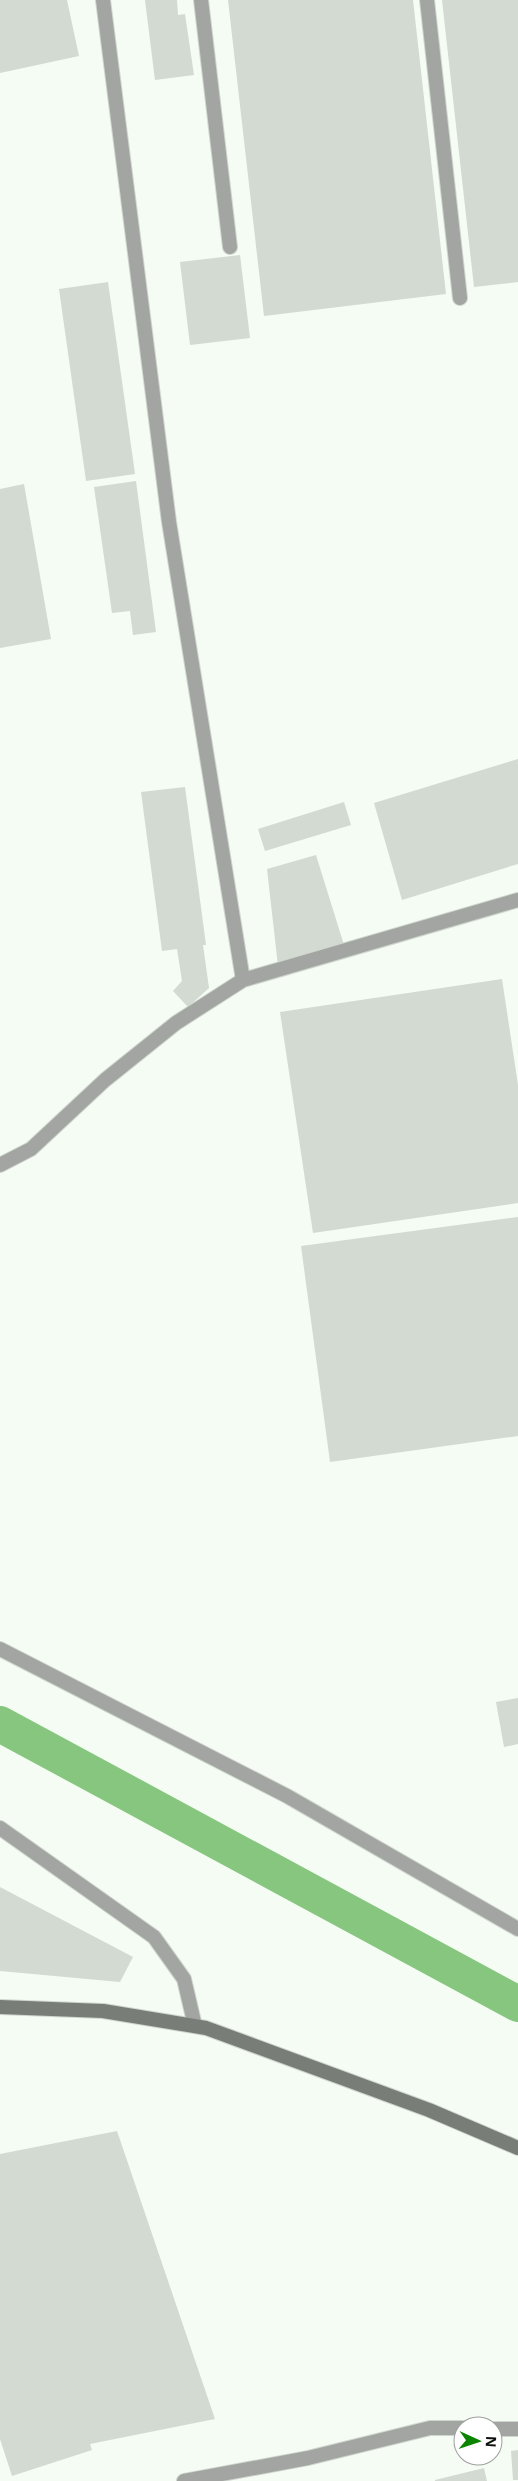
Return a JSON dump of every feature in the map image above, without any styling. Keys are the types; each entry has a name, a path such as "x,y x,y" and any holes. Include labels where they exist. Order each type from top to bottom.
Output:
{"main road":[{"path":"0,2007 103,2011 206,2028 429,2110 518,2148"}],"lane":[{"path":"103,0 169,522 243,980"},
{"path":"201,0 230,247"},
{"path":"427,0 460,298"},
{"path":"0,1165 31,1149 105,1080 176,1023 243,980 518,900"},
{"path":"0,1649 287,1796 518,1929"},
{"path":"0,1828 154,1937 184,1979 195,2026"},
{"path":"184,2481 308,2458 430,2428 453,2428"},
{"path":"503,2429 518,2429"}],"building":[{"path":"0,0 67,0 79,56 0,73"},
{"path":"145,0 177,0 178,15 185,14 194,75 155,80"},
{"path":"228,0 413,0 446,294 264,316"},
{"path":"442,0 518,0 518,282 474,287"},
{"path":"240,255 250,338 190,345 180,262"},
{"path":"108,282 135,474 86,481 59,289"},
{"path":"136,481 156,632 133,635 130,611 112,613 94,487"},
{"path":"24,484 51,639 0,648 0,489"},
{"path":"518,759 518,864 402,900 374,803"},
{"path":"185,787 206,945 203,945 209,988 188,1007 173,991 182,981 177,949 162,951 141,792"},
{"path":"344,802 351,825 265,851 258,829"},
{"path":"316,855 344,945 278,966 267,869"},
{"path":"502,979 518,1085 518,1203 313,1233 280,1012"},
{"path":"518,1217 518,1436 330,1462 301,1246"},
{"path":"518,1698 518,1744 504,1747 496,1702"},
{"path":"0,1887 133,1957 120,1982 0,1971"},
{"path":"117,2131 215,2419 90,2444 92,2450 12,2476 0,2439 0,2154"},
{"path":"518,2450 518,2480 513,2480 511,2451"},
{"path":"484,2468 487,2481 435,2481 435,2480"}],"waterway":[{"path":"0,1724 518,2004"}]}
